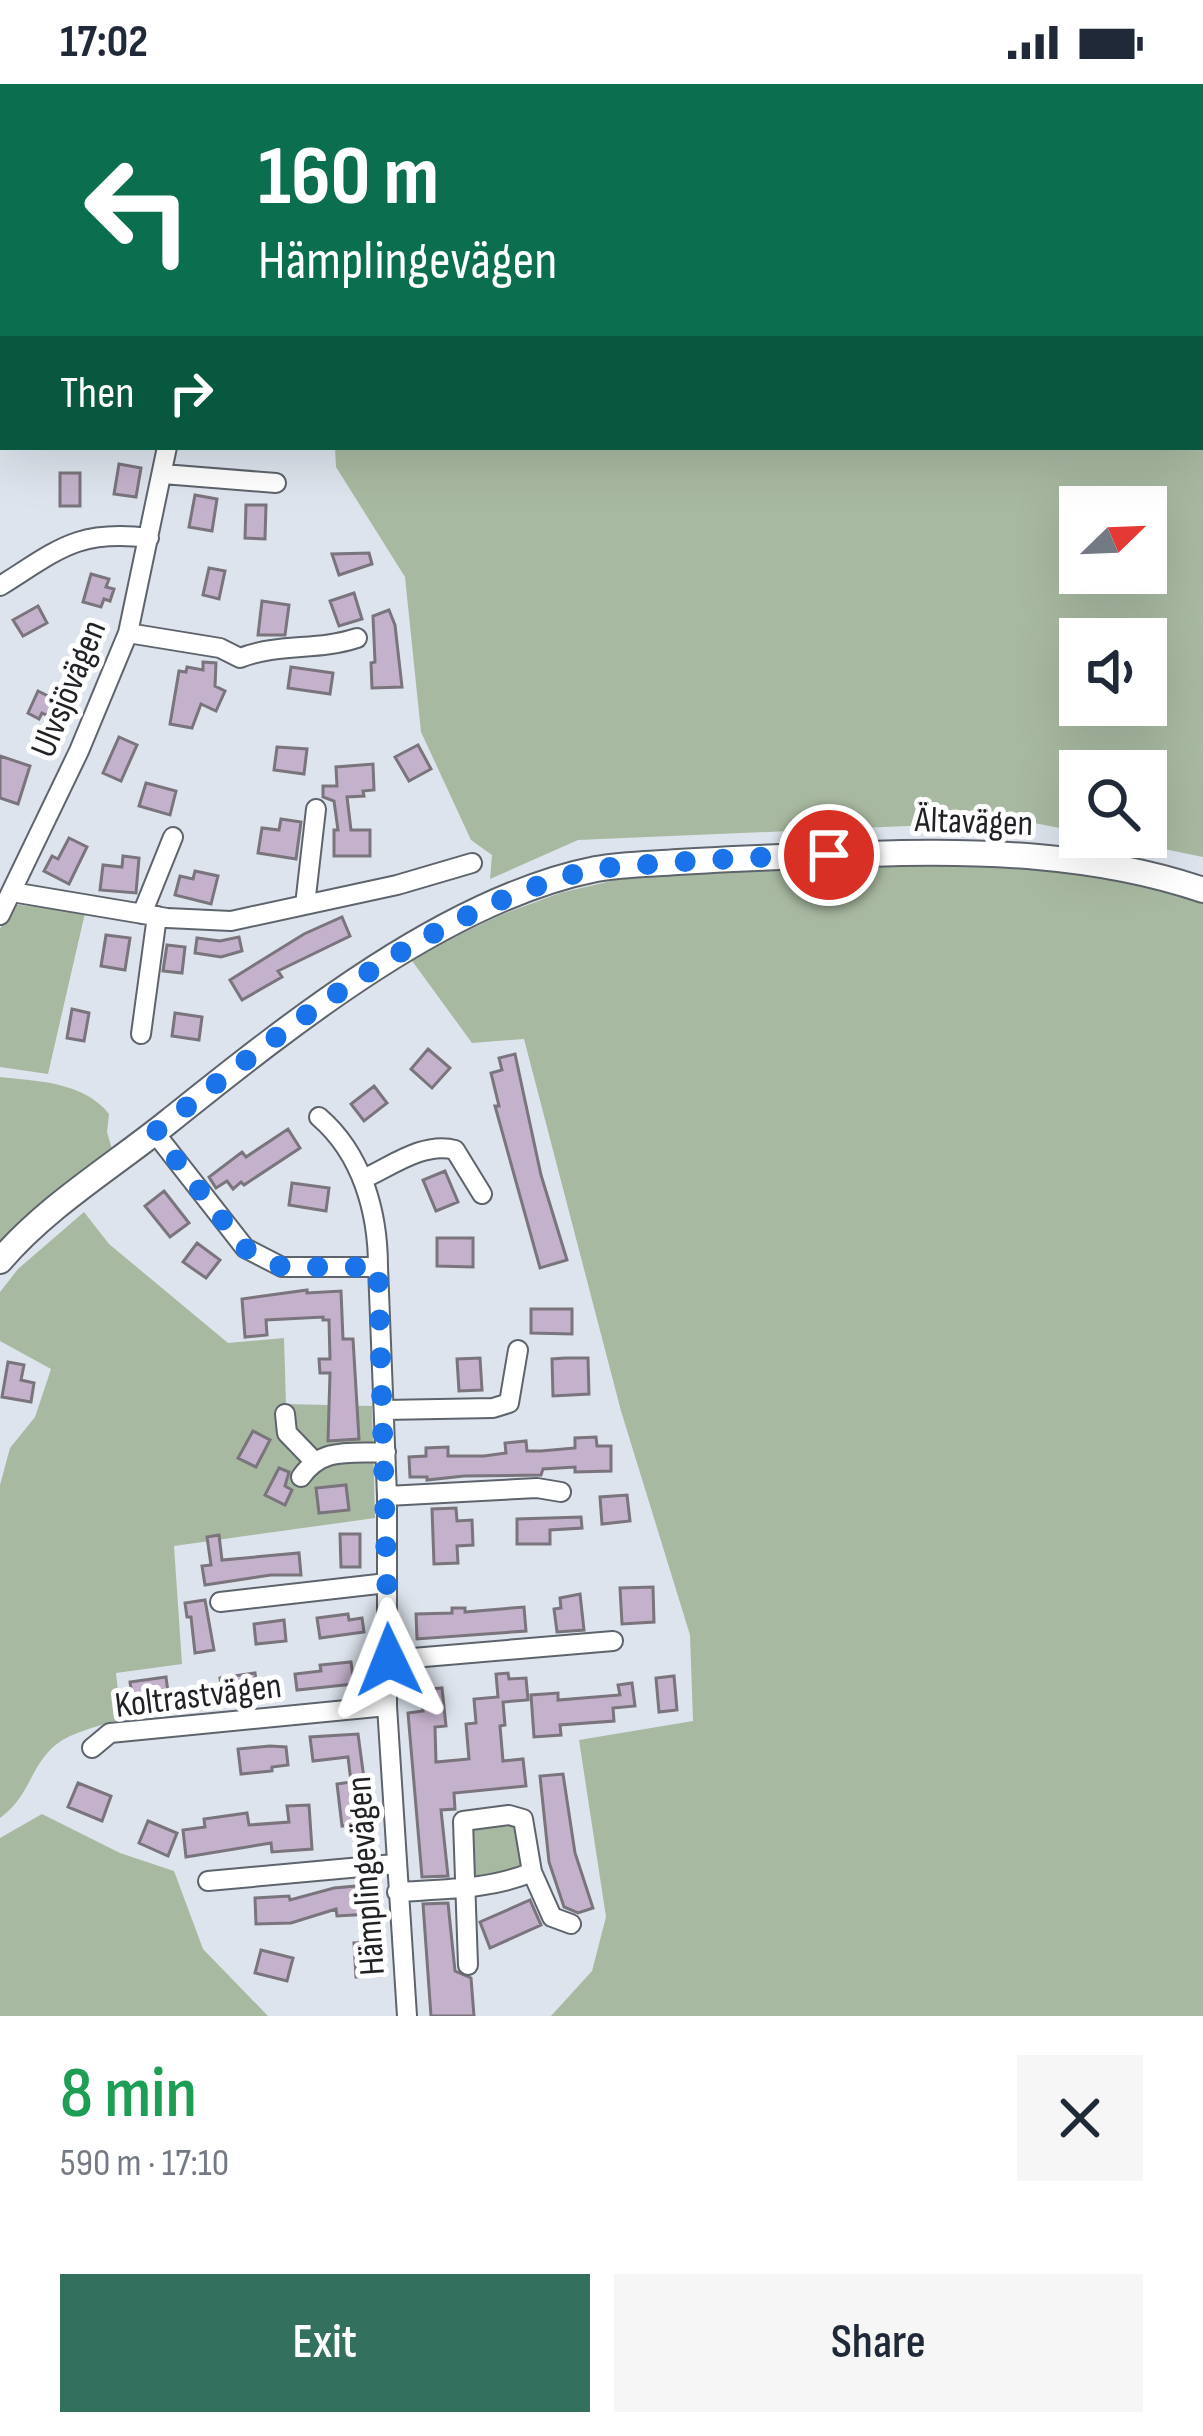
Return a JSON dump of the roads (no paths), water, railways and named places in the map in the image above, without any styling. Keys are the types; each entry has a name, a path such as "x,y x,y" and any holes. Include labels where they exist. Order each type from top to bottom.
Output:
{"main road":[{"name":"Ältavägen","path":"0,1261 66,1198 260,1048 381,965 472,914 588,871 752,857 946,851 1095,866 1203,890"}],"street":[{"name":"Ulvsjövägen","path":"0,915 79,751 128,633 166,450"},
{"path":"163,474 276,483"},
{"path":"0,586 76,538 116,534 149,538"},
{"path":"128,633 220,648 240,658 261,650 336,645 356,638"},
{"path":"305,905 316,809"},
{"path":"141,1034 149,915 173,837"},
{"path":"11,892 149,915 231,921 472,863"},
{"name":"Hämplingevägen","path":"319,1117 332,1128 363,1179 377,1218 387,1496 387,1706 407,2016"},
{"path":"155,1132 244,1248 282,1267 378,1267"},
{"path":"363,1179 443,1146 455,1150 482,1194"},
{"path":"384,1410 493,1408 509,1403 518,1350"},
{"path":"285,1414 287,1433 307,1468 333,1454 386,1452"},
{"path":"387,1496 537,1488 561,1492"},
{"path":"220,1602 387,1582"},
{"path":"389,1660 613,1641"},
{"name":"Koltrastvägen","path":"92,1748 110,1732 387,1706"},
{"path":"468,1965 463,1821 509,1815 523,1819 532,1872 552,1917 571,1924"},
{"path":"208,1881 394,1864"},
{"path":"397,1892 465,1888 532,1872"}]}
